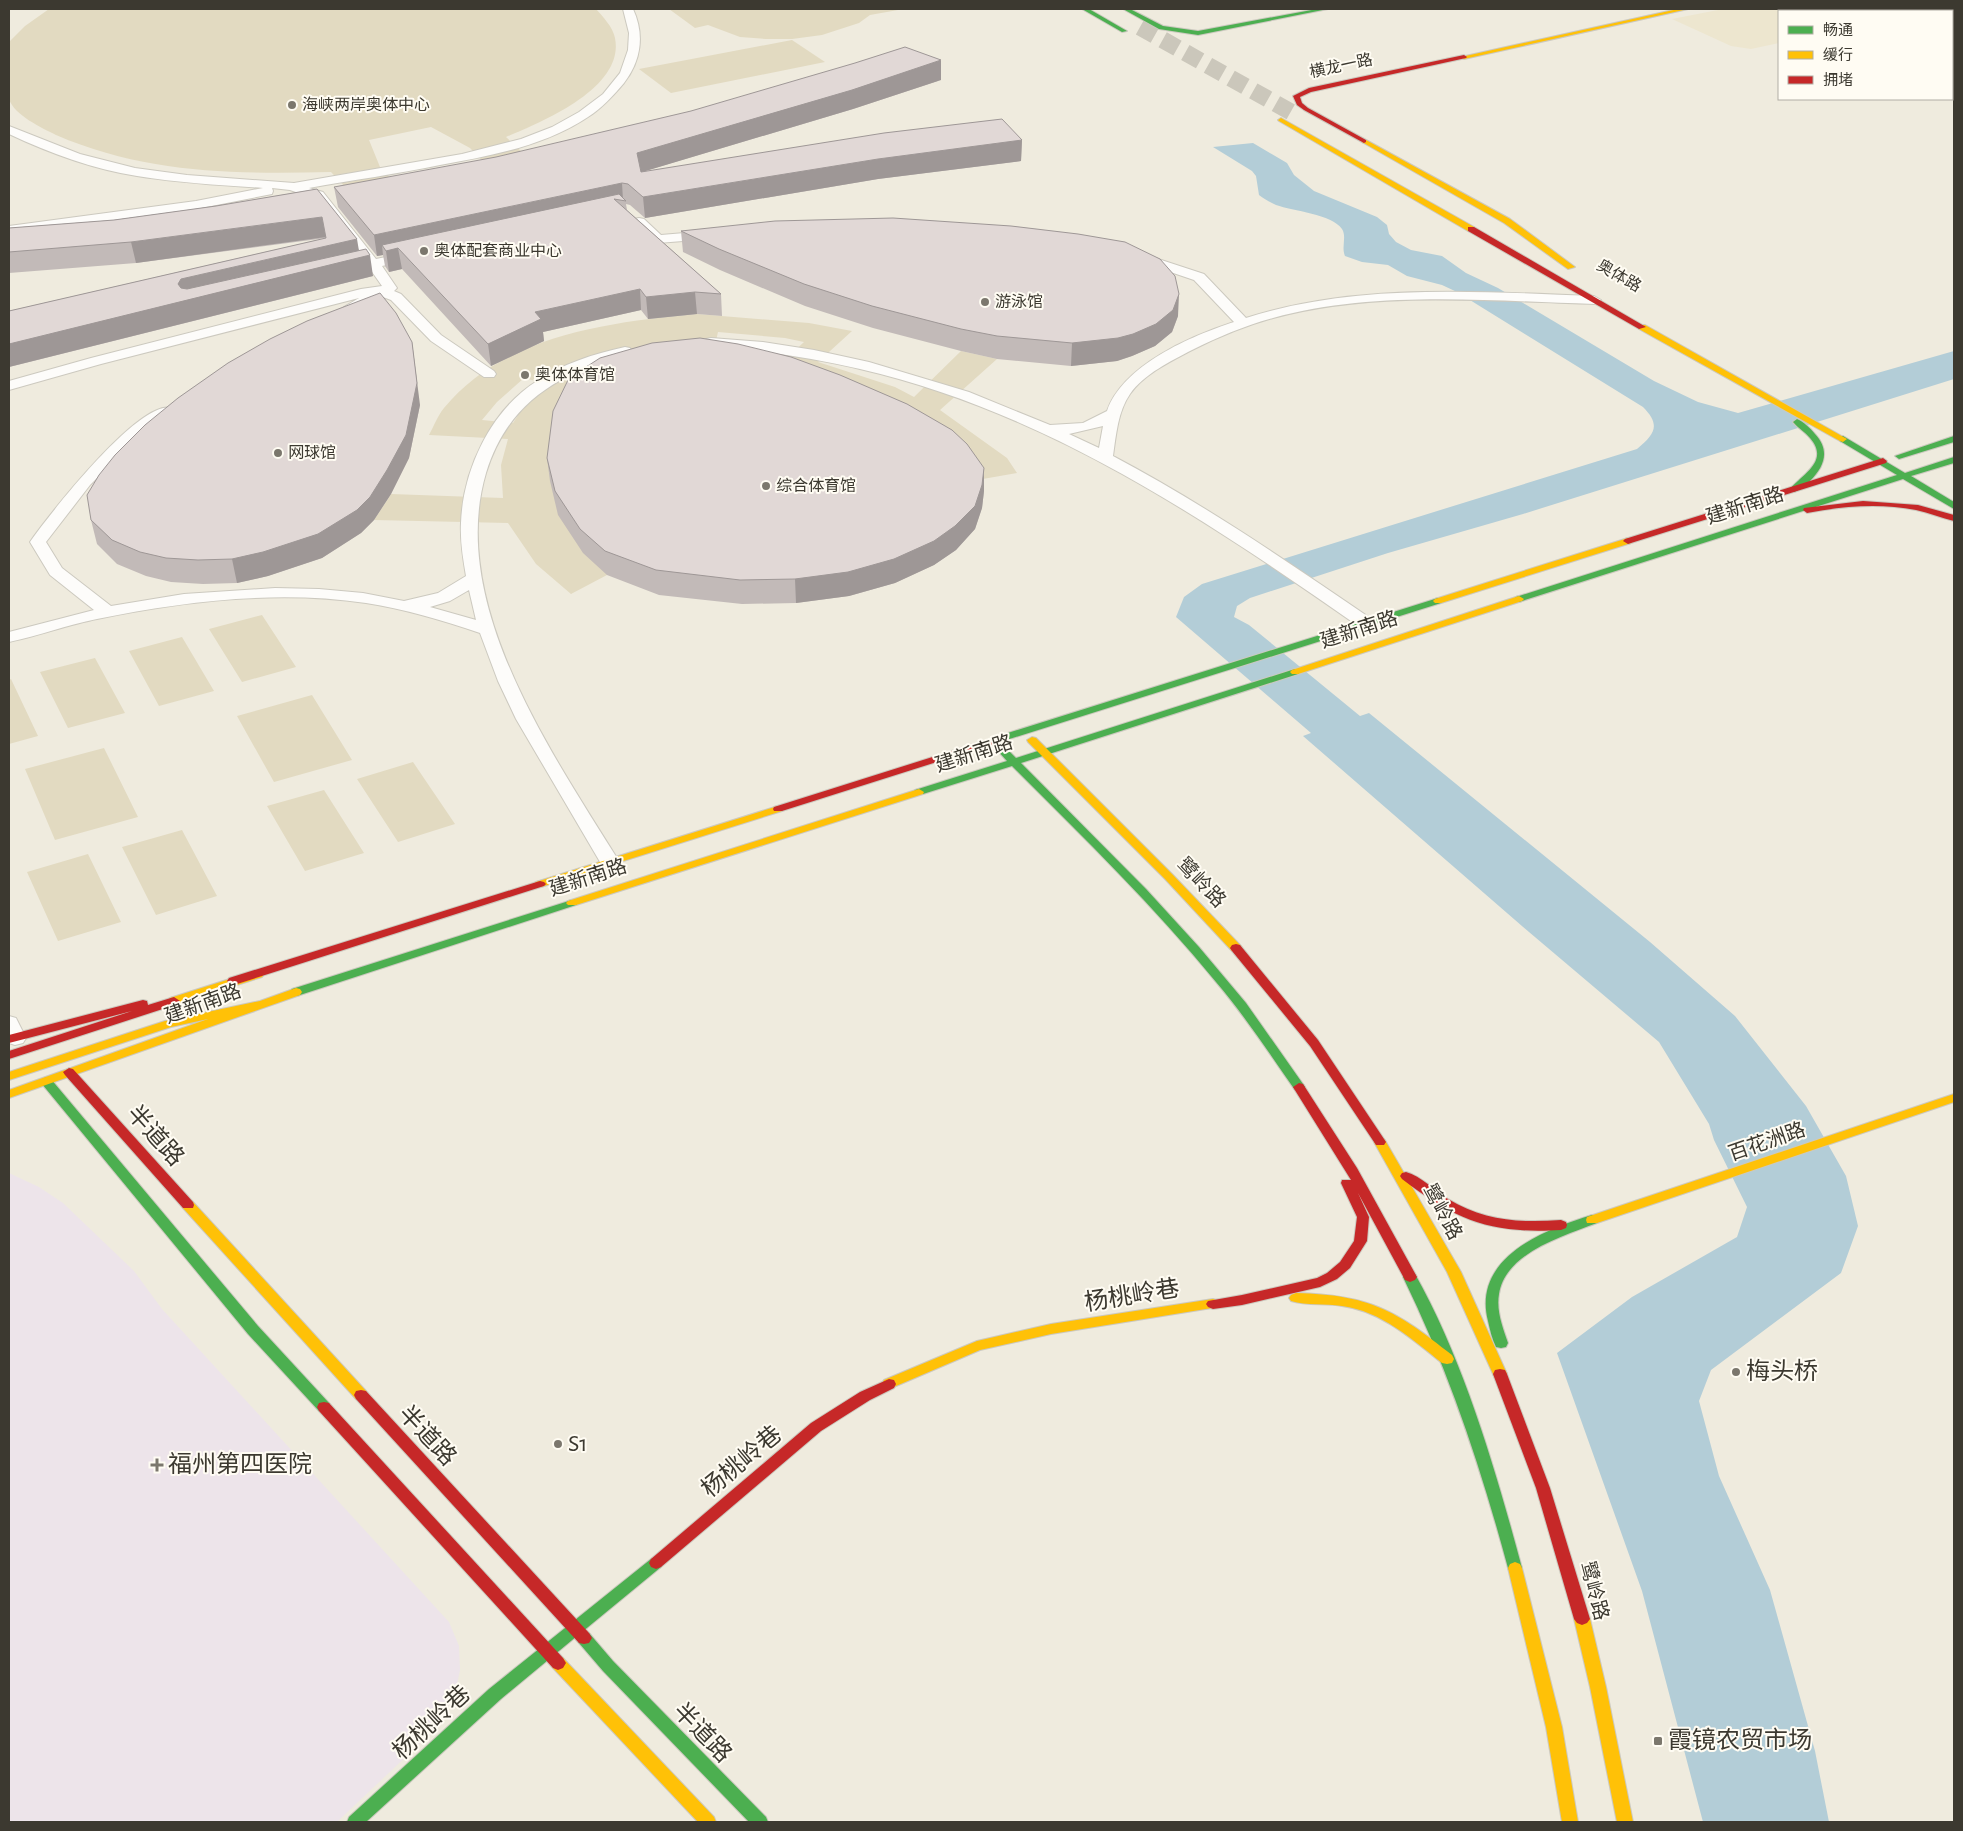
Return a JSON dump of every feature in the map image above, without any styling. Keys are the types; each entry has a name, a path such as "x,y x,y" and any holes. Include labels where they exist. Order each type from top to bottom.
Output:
{"main road":[{"path":"1085,9 1124,31"},
{"path":"1107,9 1140,27"},
{"path":"1126,9 1161,28 1198,33 1325,9"},
{"name":"横龙一路","path":"1575,269 1507,221 1306,109 1299,104 1296,96 1309,90 1685,9"},
{"name":"奥体路","path":"1298,116 1575,269"},
{"name":"奥体路","path":"1281,120 1709,366 1883,461 1954,506"},
{"path":"1709,366 1804,426 1820,443 1821,460 1815,474 1794,489"},
{"name":"建新南路","path":"10,1039 258,974 1883,461 1895,453 1954,439"},
{"path":"1895,453 1954,493"},
{"name":"建新南路","path":"9,1094 258,1004 1954,460"},
{"path":"1757,522 1834,504 1867,501 1922,507 1954,518"},
{"name":"鹭岭路","path":"1024,732 1154,861 1258,973 1337,1074 1395,1166 1465,1294 1512,1400 1558,1531 1581,1615 1612,1746 1625,1822"},
{"path":"994,742 1079,828 1221,980 1318,1113 1366,1192 1406,1270 1446,1359 1496,1497 1515,1560 1558,1743 1570,1822"},
{"path":"10,1039 258,974"},
{"path":"9,1076 169,1024 258,1004"},
{"name":"半道路","path":"69,1072 277,1304 576,1628 608,1666 760,1822"},
{"path":"46,1081 253,1330 547,1651 708,1822"},
{"name":"百花洲路","path":"1592,1220 1954,1098"},
{"path":"1242,1300 1320,1282 1332,1276 1345,1264 1360,1241 1364,1217 1331,1152 1318,1113"},
{"path":"1395,1166 1450,1209 1486,1224 1509,1228 1541,1228 1592,1220"},
{"path":"1504,1351 1491,1314 1494,1286 1498,1275 1508,1262 1522,1251 1592,1220"},
{"path":"1242,1300 1329,1297 1366,1303 1390,1315 1446,1359"},
{"name":"杨桃岭巷","path":"355,1822 495,1694 626,1590 816,1427 865,1396 902,1377 977,1346 1012,1337 1242,1300"},
{"path":"1512,1400 1517,1382"}],"street":[{"path":"9,230 196,205 292,186 489,152 532,139 574,119 608,96 616,88 630,65 636,36 628,9"},
{"path":"9,130 76,157 135,172 187,179 292,186 318,195 373,263 390,288 339,313"},
{"path":"631,215 658,239 725,233"},
{"path":"335,272 422,253"},
{"path":"1125,253 1199,277 1243,323"},
{"path":"9,386 96,361 362,293 382,292 396,297 436,338 489,374"},
{"path":"1105,457 1114,413 1125,390 1162,361 1194,342 1243,323 1327,304 1385,298 1445,296 1594,300"},
{"path":"695,342 765,346 865,365 925,382 998,408 1105,457 1248,543 1367,624"},
{"path":"610,863 526,723 488,630 474,578 469,521 477,477 495,432 526,396 552,377 593,360 637,349"},
{"path":"106,611 56,571 38,542 90,475 136,431 176,404"},
{"path":"1041,427 1065,429 1087,427 1104,420 1114,413"},
{"path":"393,603 424,602 444,597 460,590 474,578"},
{"path":"9,637 106,611 193,598 250,595 336,596 393,603 459,620 488,630"}],"shaded area":[{"name":"海峡两岸奥体中心","path":"49,9 596,9 614,34 615,56 607,72 578,101 540,122 506,137 539,168 498,177 470,148 431,127 369,140 380,167 406,195 360,203 331,172 260,173 191,169 157,164 124,158 90,148 43,129 22,116 12,105 8,95 9,42 25,26"},
{"path":"669,9 898,10 870,15 859,23 822,35 792,39 766,39 740,37 708,25 695,28"},
{"path":"1723,9 1838,10 1778,10 1778,43 1751,49 1731,46 1672,19"},
{"path":"792,40 825,62 671,93 639,69"},
{"path":"697,314 809,323 852,331 818,362 895,387 914,397 961,351 997,359 940,410 1007,458 1017,473 977,480 607,575 571,594 536,564 508,523 374,520 391,494 503,498 501,465 508,439 429,435 444,408 468,383 496,364 527,348 594,328 663,317","holes":["718,332 785,338 804,342 789,356 760,350 715,345","524,378 550,385 524,406 513,423 482,420 497,402"]},
{"path":"262,615 296,667 242,682 209,629"},
{"path":"182,637 214,691 159,706 129,651"},
{"path":"95,658 125,713 68,728 40,672"},
{"path":"11,679 38,736 9,744 9,680"},
{"path":"312,695 352,760 274,782 237,716"},
{"path":"104,748 138,817 55,840 25,769"},
{"path":"413,762 455,824 398,842 357,779"},
{"path":"324,790 364,853 305,871 267,806"},
{"path":"182,830 217,896 156,915 122,847"},
{"path":"88,854 121,922 58,941 27,872"},
{"name":"福州第四医院","path":"9,1173 39,1187 63,1203 134,1271 162,1309 449,1622 459,1646 460,1670 455,1694 430,1734 337,1822 9,1822"}],"water":[{"path":"1253,143 1287,163 1294,175 1314,191 1377,217 1387,225 1389,234 1396,242 1411,250 1442,256 1466,273 1498,288 1654,381 1698,402 1738,413 1954,351 1954,379 1523,514 1388,553 1250,598 1237,606 1234,617 1249,625 1360,716 1369,713 1650,942 1735,1016 1806,1106 1846,1176 1858,1226 1841,1273 1711,1370 1699,1401 1719,1476 1770,1590 1815,1751 1829,1822 1703,1822 1642,1591 1557,1353 1632,1297 1737,1237 1747,1207 1714,1140 1709,1124 1659,1042 1303,736 1311,733 1176,617 1184,597 1202,584 1637,449 1652,434 1654,424 1649,413 1643,407 1457,292 1442,285 1407,276 1388,265 1362,262 1345,256 1343,232 1337,224 1321,216 1276,205 1265,199 1259,195 1256,176 1252,171 1213,147"}],"building":[{"path":"905,47 941,60 852,90 637,153 641,172 884,133 1002,119 1022,140 878,159 643,197 628,184 622,183 374,235 334,187 496,157 691,111"},
{"path":"317,189 357,239 181,279 178,284 181,288 187,289 366,249 370,255 9,344 9,311 326,238 322,217 131,242 9,252 9,228 114,220 216,206"},
{"path":"619,194 626,201 614,199 721,294 695,292 646,297 640,289 535,312 541,319 488,344 398,248 386,251 382,245"},
{"name":"游泳馆","path":"893,218 1011,226 1125,242 1160,259 1175,276 1179,294 1173,310 1156,324 1118,338 1072,343 997,336 961,329 872,306 804,284 681,231 775,221"},
{"name":"网球馆","path":"380,293 396,313 412,342 417,383 406,435 370,497 357,510 318,534 263,552 232,559 198,560 166,558 140,552 112,540 91,520 87,495 99,475 115,455 145,425 178,398 228,363 270,339 307,321"},
{"name":"综合体育馆","path":"700,338 738,344 791,357 840,375 907,404 952,430 967,444 984,468 982,485 975,506 955,526 934,541 894,559 848,572 795,579 740,580 656,570 605,551 580,529 555,491 547,458 553,411 569,378 600,358 652,343"}],"tunnel":[{"path":"1140,27 1298,116"}],"traffic: fast":[{"path":"1085,9 1124,31"},
{"path":"1126,9 1161,28 1198,33 1325,9"},
{"path":"1794,489 1813,472 1819,464 1821,456 1816,439 1797,422"},
{"path":"1843,439 1954,506"},
{"path":"1899,456 1954,439"},
{"path":"1519,599 1954,460"},
{"path":"999,739 1438,601"},
{"path":"919,792 1295,672"},
{"path":"1002,750 1169,920 1221,980 1299,1087"},
{"path":"296,992 572,903"},
{"path":"46,1081 253,1330 324,1407"},
{"path":"1501,1343 1492,1307 1492,1294 1496,1279 1505,1267 1531,1246 1592,1220"},
{"path":"1410,1277 1443,1347 1457,1383 1483,1457 1515,1568"},
{"path":"355,1822 495,1694 656,1563"},
{"path":"584,1638 608,1666 760,1822"}],"traffic: slow":[{"path":"1464,57 1685,9"},
{"path":"1281,120 1471,229"},
{"path":"1364,141 1507,221 1571,267"},
{"path":"1642,327 1843,439"},
{"path":"1438,601 1628,541"},
{"path":"1295,672 1519,599"},
{"path":"1032,740 1169,877 1236,948"},
{"path":"572,903 919,792"},
{"path":"540,884 778,809"},
{"path":"174,1001 258,974"},
{"path":"9,1094 296,992"},
{"path":"9,1076 169,1024 258,1004"},
{"path":"1592,1220 1954,1098"},
{"path":"1380,1142 1454,1272 1500,1374"},
{"path":"188,1205 361,1395"},
{"path":"1296,1298 1321,1298 1343,1301 1378,1311 1410,1330 1447,1359"},
{"path":"889,1384 977,1346 1051,1329 1213,1304"},
{"path":"1515,1568 1554,1727 1570,1822"},
{"path":"1582,1619 1598,1687 1625,1822"},
{"path":"558,1663 708,1822"}],"traffic: jam":[{"path":"1364,141 1306,109 1299,104 1296,96 1309,90 1464,57"},
{"path":"1471,229 1642,327"},
{"path":"1628,541 1883,461"},
{"path":"1807,510 1863,503 1918,508 1954,518"},
{"path":"778,809 999,739"},
{"path":"233,981 540,884"},
{"path":"1236,948 1314,1043 1380,1142"},
{"path":"9,1055 174,1001"},
{"path":"9,1039 143,1004"},
{"path":"69,1072 188,1205"},
{"path":"1299,1087 1351,1168 1410,1277"},
{"path":"1406,1176 1443,1202 1460,1212 1478,1219 1496,1224 1516,1226 1561,1225"},
{"path":"1213,1304 1242,1300 1320,1282 1332,1276 1345,1265 1360,1241 1363,1217 1347,1183"},
{"path":"1500,1374 1543,1488 1582,1619"},
{"path":"656,1563 816,1427 865,1396 889,1384"},
{"path":"361,1395 584,1638"},
{"path":"324,1407 558,1663"}],"place":[{"name":"海峡两岸奥体中心","path":"292,105"},
{"name":"奥体配套商业中心","path":"424,251"},
{"name":"游泳馆","path":"985,302"},
{"name":"奥体体育馆","path":"525,375"},
{"name":"网球馆","path":"278,453"},
{"name":"综合体育馆","path":"766,486"},
{"name":"梅头桥","path":"1736,1372"},
{"name":"S1","path":"558,1444"},
{"name":"福州第四医院","path":"157,1465"},
{"name":"霞镜农贸市场","path":"1658,1741"}]}
